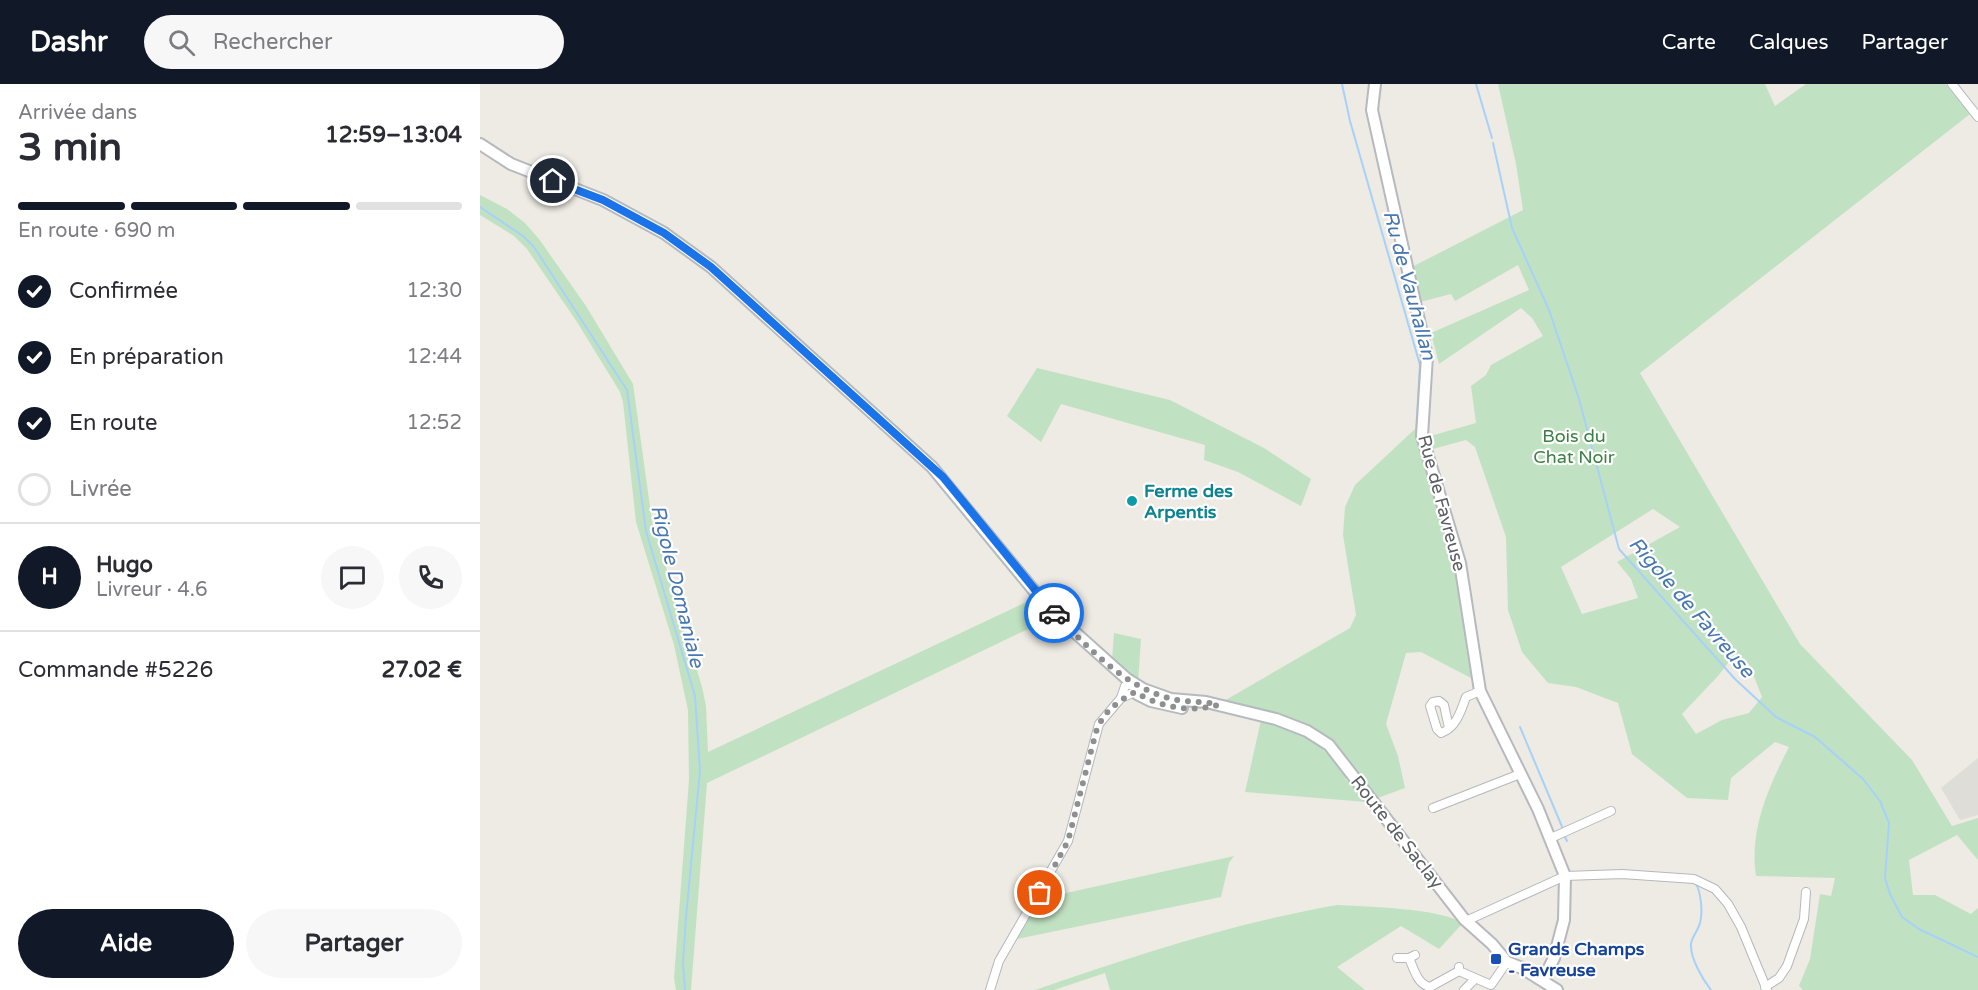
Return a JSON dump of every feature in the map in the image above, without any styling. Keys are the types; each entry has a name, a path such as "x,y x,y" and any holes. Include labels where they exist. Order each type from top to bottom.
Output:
{"main road":[{"name":"Rue de Favreuse","path":"1375,84 1371,102 1377,136 1427,356 1422,436 1460,563 1479,691 1520,774 1560,834 1564,876 1564,920 1554,958 1543,980"},
{"name":"Route de Saclay","path":"481,145 511,165 603,200 672,238 711,267 943,477 1039,597 1105,661 1130,689 1167,706 1201,709 1218,705"},
{"name":"Route de Saclay","path":"1105,661 1134,683 1155,694 1171,699 1206,702 1295,726 1329,745 1467,921 1492,944 1507,962 1543,980 1555,990"}],"street":[{"path":"1952,84 1978,117"},
{"name":"Route de Saclay","path":"1130,689 1129,684 1148,695 1155,694"},
{"path":"990,990 999,961 1063,854 1081,799 1096,732 1103,717 1130,689"},
{"path":"1449,728 1455,723 1466,697 1479,691"},
{"path":"1433,808 1520,774"},
{"path":"1560,834 1611,811"},
{"path":"1467,921 1564,876 1610,874 1683,877 1708,885 1725,898 1734,912 1766,988 1779,978 1787,966 1804,919 1806,892"},
{"path":"1397,958 1412,957 1420,982 1425,987 1430,987 1459,969 1491,985 1507,962"},
{"path":"1464,990 1475,979"}],"shaded area":[{"path":"1978,758 1978,815 1960,820 1941,788"}],"green space":[{"name":"Bois du Chat Noir","path":"1498,84 1765,84 1775,106 1806,84 1946,84 1970,114 1640,373 1800,644 1912,760 1952,826 1978,818 1978,860 1957,835 1909,860 1913,895 1935,895 1971,914 1978,908 1978,990 1803,990 1799,986 1810,959 1820,894 1831,896 1835,878 1756,876 1755,859 1755,842 1762,810 1789,747 1775,742 1731,778 1728,800 1687,798 1632,754 1618,703 1576,687 1548,683 1522,652 1508,610 1506,537 1475,447 1466,440 1429,450 1427,437 1476,423 1471,386 1486,375 1491,365 1543,336 1532,318 1521,308 1439,364 1431,333 1529,290 1518,265 1455,301 1451,294 1420,302 1410,268 1523,210 1516,164","holes":["1653,509 1680,527 1617,562 1631,579 1638,598 1582,614 1561,567","1735,654 1749,664 1762,697 1749,713 1722,720 1696,734 1682,714 1718,676"]},
{"path":"480,195 507,209 525,223 539,239 586,306 633,384 652,521 702,687 706,706 708,752 1033,599 1049,619 707,783 691,990 676,990 674,978 689,780 688,710 674,645 636,522 623,402 620,392 577,322 527,249 514,236 480,215"},
{"path":"1037,368 1170,400 1264,448 1311,479 1301,506 1238,472 1204,460 1205,445 1061,404 1041,442 1007,416"},
{"path":"1416,428 1456,578 1471,678 1421,652 1406,653 1386,724 1398,756 1405,788 1375,799 1316,737 1224,701 1350,628 1356,615 1343,535 1345,507 1355,485"},
{"path":"1114,633 1141,639 1138,683 1112,661"},
{"path":"1261,720 1310,739 1336,763 1346,776 1346,780 1352,783 1366,802 1245,792"},
{"path":"1234,856 1229,863 1221,897 1017,939 1039,899"},
{"path":"1337,905 1421,911 1463,923 1439,949 1401,926 1337,967 1365,990 1110,990 1105,973 1054,990 1035,990 1222,931"}],"waterway":[{"name":"Ru de Vauhallan","path":"1342,84 1350,121 1420,365 1416,433 1440,514"},
{"name":"Rigole de Favreuse","path":"1476,84 1492,138"},
{"name":"Rigole de Favreuse","path":"1493,143 1512,228 1549,310 1579,399 1619,549 1735,679 1776,717 1815,737 1863,779 1880,801 1889,823 1885,878 1890,894 1902,917 1919,929 1978,957"},
{"name":"Rigole Domaniale","path":"480,207 523,236 534,247 627,390 646,531 695,696 700,771 686,917 683,963 685,990"},
{"name":"Ru de Vauhallan","path":"1453,557 1456,569"},
{"name":"Ru de Vauhallan","path":"1520,727 1563,829"},
{"name":"Ru de Vauhallan","path":"1564,835 1567,841"},
{"name":"Ru de Vauhallan","path":"1695,882 1700,896 1701,918 1691,950 1698,969 1711,990"}],"way so far":[{"path":"1040,893 1068,841 1081,799 1096,732 1103,717 1121,698 1135,692 1151,701 1167,706 1201,709 1218,705 1171,699 1143,689 1105,661 1054,613"}],"place":[{"name":"Ferme des Arpentis","path":"1132,501"},
{"name":"Grands Champs - Favreuse","path":"1496,959"}],"route":[{"path":"553,181 603,200 664,233 711,267 943,477 1029,586 1054,613"}]}
